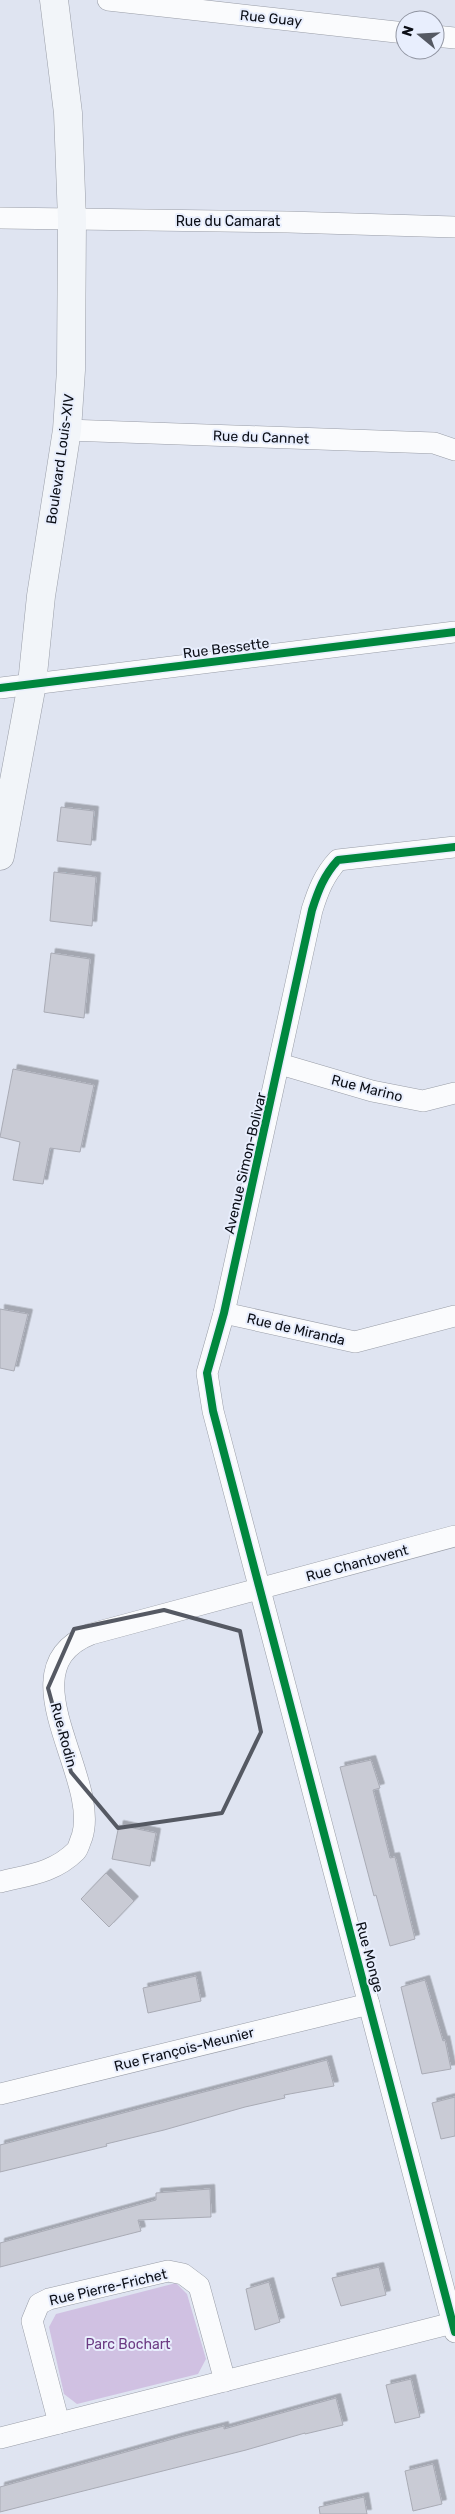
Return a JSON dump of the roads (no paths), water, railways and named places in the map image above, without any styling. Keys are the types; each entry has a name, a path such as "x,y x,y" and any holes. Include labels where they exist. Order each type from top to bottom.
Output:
{"main road":[{"name":"Boulevard Louis-XIV","path":"0,856 32,684 42,587 67,430 71,370 72,220 68,113 54,0"}],"street":[{"name":"Rue Guay","path":"108,0 395,32"},
{"name":"Rue du Camarat","path":"0,218 288,222 455,227"},
{"name":"Rue du Cannet","path":"67,430 434,443 455,450"},
{"name":"Rue Bessette","path":"0,688 455,632"},
{"name":"Avenue Simon-Bolivar","path":"259,1589 213,1412 207,1373 224,1313 280,1064 312,910 327,873 338,860 455,847"},
{"name":"Rue Marino","path":"280,1064 372,1091 423,1101 455,1093"},
{"name":"Rue de Miranda","path":"224,1313 355,1342 455,1316"},
{"name":"Rue Chantovent","path":"259,1589 455,1536"},
{"name":"Rue Rodin","path":"0,1882 48,1871 77,1850 84,1830 84,1809 53,1696 55,1674 61,1654 74,1641 91,1634 259,1589"},
{"name":"Rue Monge","path":"259,1589 454,2327"},
{"name":"Rue François-Meunier","path":"0,2094 369,2004"},
{"name":"Rue Pierre-Frichet","path":"59,2423 32,2321 38,2304 49,2299 168,2271 183,2274 199,2286 225,2381"},
{"path":"0,2438 225,2381 454,2327"}],"park label":[{"name":"Parc Bochart","path":"128,2344"}]}
